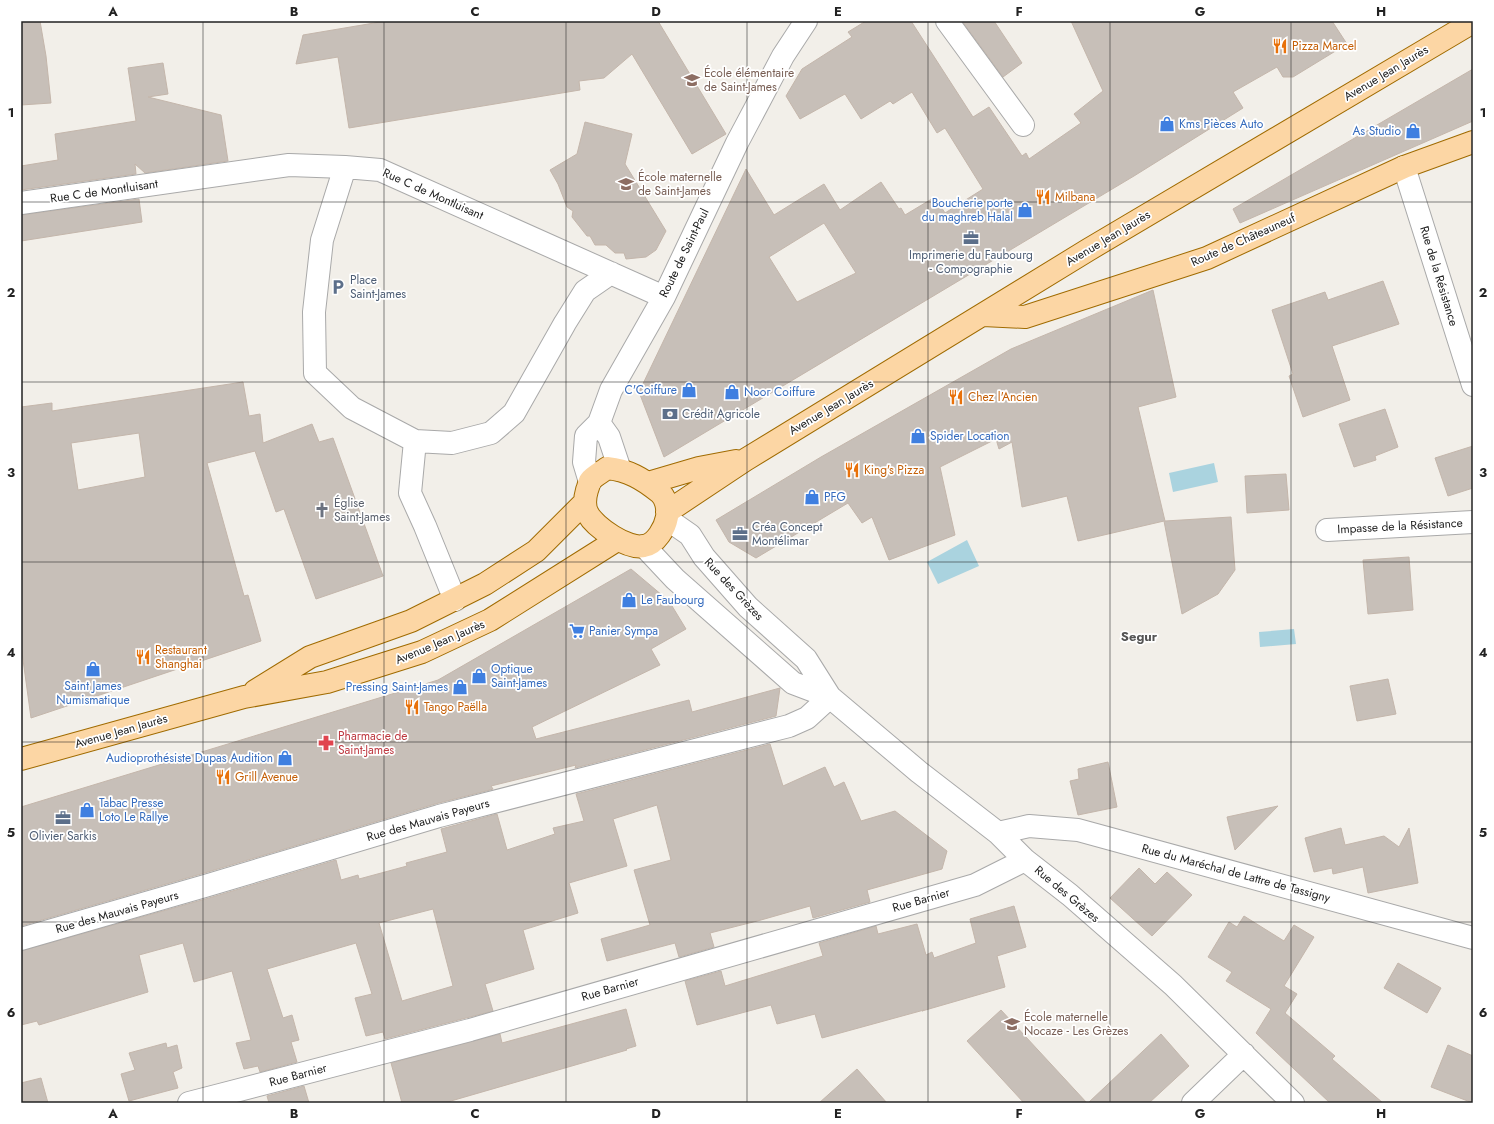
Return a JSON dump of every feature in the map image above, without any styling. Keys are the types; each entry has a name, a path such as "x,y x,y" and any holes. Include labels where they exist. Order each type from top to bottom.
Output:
{"main road":[{"name":"Avenue Jean Jaurès","path":"667,516 745,460 1088,250 1473,22"},
{"name":"Route de Châteauneuf","path":"982,315 1026,317 1207,258 1404,167 1473,142"},
{"name":"Avenue Jean Jaurès","path":"648,483 698,468 745,460"},
{"path":"607,468 632,474 648,483 661,493 666,504 667,516 662,532 654,540 644,546 629,545 617,540 602,529 587,513 588,492 607,468"},
{"name":"Avenue Jean Jaurès","path":"244,697 310,657 411,621 485,584 536,552 588,492"},
{"name":"Avenue Jean Jaurès","path":"21,759 244,697 327,682 422,652 490,620 617,540"}],"street":[{"name":"Route de Saint-Paul","path":"588,492 584,462 586,436 599,423 611,390 664,297 738,143 783,56 806,21"},
{"path":"948,21 1023,125"},
{"name":"Rue C de Montluisant","path":"21,203 289,166 345,167 380,170 664,297"},
{"path":"345,167 322,240 314,312 315,373 352,408 414,441 452,443 491,432 497,428 514,413 586,291 611,273"},
{"name":"Rue de la Résistance","path":"1404,167 1473,385"},
{"path":"599,423 609,437 620,470"},
{"path":"414,441 410,493 455,600"},
{"name":"Rue des Grèzes","path":"667,516 690,535 704,557 748,607 806,659 830,697 919,772 998,833 1025,860 1070,895 1173,985 1293,1103"},
{"name":"Impasse de la Résistance","path":"1327,530 1473,522"},
{"name":"Rue des Grèzes","path":"644,546 675,579 793,683 830,697"},
{"name":"Rue des Mauvais Payeurs","path":"21,939 206,886 440,816 789,726 807,718 830,697"},
{"name":"Rue du Maréchal de Lattre de Tassigny","path":"998,833 1029,826 1078,830 1473,938"},
{"name":"Rue Barnier","path":"189,1103 470,1030 975,885 1025,860"},
{"path":"1193,1103 1244,1054"}],"water":[{"path":"1214,463 1218,482 1173,492 1169,473"},
{"path":"967,540 979,566 938,584 927,562"},
{"path":"1294,629 1296,644 1260,647 1259,632"}],"building":[{"path":"21,21 40,21 46,56 51,103 21,105"},
{"path":"386,21 658,21 726,134 692,154 632,54 604,78 579,81 580,90 349,128 338,57 296,64 303,35"},
{"path":"866,21 911,21 973,117 989,107 1022,156 1026,153 1029,159 1081,123 1074,114 1103,91 1071,21 1332,21 1347,44 1293,77 1283,77 1277,67 1233,92 1243,108 1134,176 664,457 639,392 746,169 774,215 824,184 840,210 881,182 899,209 901,208 905,215 935,197 945,213 983,189 945,128 937,133 912,92 893,104 890,101 861,119 845,94 800,119 786,96 802,69 852,37 848,32","holes":["824,223 856,273 797,302 769,257"]},
{"path":"962,21 994,21 1022,63 1003,77"},
{"path":"163,63 168,94 148,97 221,115 228,161 145,173 135,164 136,174 21,190 21,166 58,160 55,134 136,121 128,68"},
{"path":"1473,69 1473,121 1240,223 1233,209"},
{"path":"585,122 632,134 625,164 666,231 656,250 646,257 626,259 624,253 615,253 606,245 595,245 590,236 587,236 572,217 573,211 567,207 558,184 550,170 577,154"},
{"path":"139,199 142,222 21,241 21,215"},
{"path":"1383,281 1399,324 1332,346 1350,400 1303,417 1289,376 1293,374 1272,310 1325,292 1328,300"},
{"path":"1153,290 1176,397 1138,407 1165,521 1231,517 1235,570 1218,594 1182,614 1164,521 1078,541 1067,496 1022,507 1012,442 999,449 996,439 940,467 955,535 889,560 872,517 862,523 848,503 756,558 729,542 716,520 821,457 1011,349"},
{"path":"243,382 249,416 260,414 263,443 312,424 319,442 333,438 383,576 316,599 284,509 276,512 255,451 207,463 244,596 248,595 261,641 31,718 21,645 21,407 52,403 52,411","holes":["139,433 145,477 78,490 71,443"]},
{"path":"1385,409 1398,447 1375,456 1376,460 1354,467 1339,424"},
{"path":"1473,446 1473,488 1448,496 1435,458"},
{"path":"1286,474 1289,510 1247,513 1245,476"},
{"path":"1409,557 1413,610 1368,614 1363,560"},
{"path":"631,569 669,601 686,629 651,649 660,665 532,727 536,739 689,700 692,712 780,688 776,716 575,768 576,765 491,786 493,789 435,804 21,926 21,807 438,680"},
{"path":"1388,679 1396,714 1357,721 1350,686"},
{"path":"770,744 783,786 825,767 834,787 844,782 861,821 895,811 947,851 942,869 867,890 870,902 813,918 810,906 710,933 714,947 679,957 675,943 607,961 601,939 650,925 634,870 671,860 657,805 613,819 627,866 569,883 578,913 523,930 534,969 485,984 493,1011 385,1039 383,1032 366,1036 355,998 372,994 356,943 267,969 283,1018 292,1015 299,1040 291,1042 297,1062 260,1072 258,1066 244,1069 236,1043 251,1040 232,971 194,982 183,943 139,955 148,992 39,1025 37,1021 21,1025 21,951 209,898 336,860 341,880 358,875 359,879 407,866 406,863 447,852 441,829 497,814 507,850 555,834 553,828 584,821 576,794","holes":["433,909 453,986 402,1001 379,923"]},
{"path":"1108,762 1117,807 1078,815 1070,781 1079,779 1078,769"},
{"path":"1278,806 1235,850 1227,817"},
{"path":"1341,828 1345,845 1384,836 1399,847 1409,828 1418,883 1368,893 1363,867 1333,874 1332,868 1314,872 1305,838"},
{"path":"1139,868 1155,884 1167,872 1192,895 1152,936 1110,898"},
{"path":"1014,906 1026,947 997,956 1005,987 822,1038 815,1014 777,1024 771,1005 697,1025 685,981 721,971 725,986 823,956 819,943 876,926 878,934 917,924 926,955 932,952 934,958 976,943 970,919"},
{"path":"1244,916 1284,941 1294,925 1314,937 1284,986 1297,994 1285,1013 1335,1056 1332,1059 1383,1103 1330,1103 1256,1033 1271,1009 1226,981 1232,972 1208,957 1229,922 1237,927"},
{"path":"1398,963 1441,988 1427,1013 1384,988"},
{"path":"626,1009 636,1046 626,1049 627,1050 444,1103 402,1103 391,1063 500,1034 502,1043"},
{"path":"1001,1010 1087,1103 1024,1103 967,1041"},
{"path":"1161,1034 1189,1066 1149,1103 1088,1103"},
{"path":"166,1043 167,1048 177,1045 182,1068 173,1072 178,1088 129,1101 121,1074 135,1070 129,1053"},
{"path":"1448,1045 1473,1056 1473,1103 1431,1087"},
{"path":"857,1069 887,1103 819,1103"},
{"path":"41,1078 48,1103 21,1103 21,1083"},
{"path":"304,1086 309,1103 269,1103 267,1096"}],"place":[{"name":"Pizza Marcel","path":"1280,46"},
{"name":"École élémentaire de Saint-James","path":"692,80"},
{"name":"Kms Pièces Auto","path":"1167,124"},
{"name":"As Studio","path":"1413,131"},
{"name":"École maternelle de Saint-James","path":"626,184"},
{"name":"Milbana","path":"1043,197"},
{"name":"Boucherie porte du maghreb Halal","path":"1025,210"},
{"name":"Imprimerie du Faubourg - Compographie","path":"971,238"},
{"name":"Place Saint-James","path":"338,287"},
{"name":"C'Coiffure","path":"689,390"},
{"name":"Noor Coiffure","path":"732,392"},
{"name":"Chez l'Ancien","path":"956,397"},
{"name":"Crédit Agricole","path":"670,414"},
{"name":"Spider Location","path":"918,436"},
{"name":"King's Pizza","path":"852,470"},
{"name":"PFG","path":"812,497"},
{"name":"Église Saint-James","path":"322,510"},
{"name":"Créa Concept Montélimar","path":"740,534"},
{"name":"Le Faubourg","path":"629,600"},
{"name":"Panier Sympa","path":"577,631"},
{"name":"Restaurant Shanghai","path":"143,657"},
{"name":"Saint James Numismatique","path":"93,669"},
{"name":"Optique Saint-James","path":"479,676"},
{"name":"Pressing Saint-James","path":"460,687"},
{"name":"Tango Paëlla","path":"412,707"},
{"name":"Pharmacie de Saint-James","path":"326,743"},
{"name":"Audioprothésiste Dupas Audition","path":"285,758"},
{"name":"Grill Avenue","path":"223,777"},
{"name":"Tabac Presse Loto Le Rallye","path":"87,810"},
{"name":"Olivier Sarkis","path":"63,818"},
{"name":"École maternelle Nocaze - Les Grèzes","path":"1012,1024"}],"district":[{"name":"Segur","path":"1139,636"}]}
